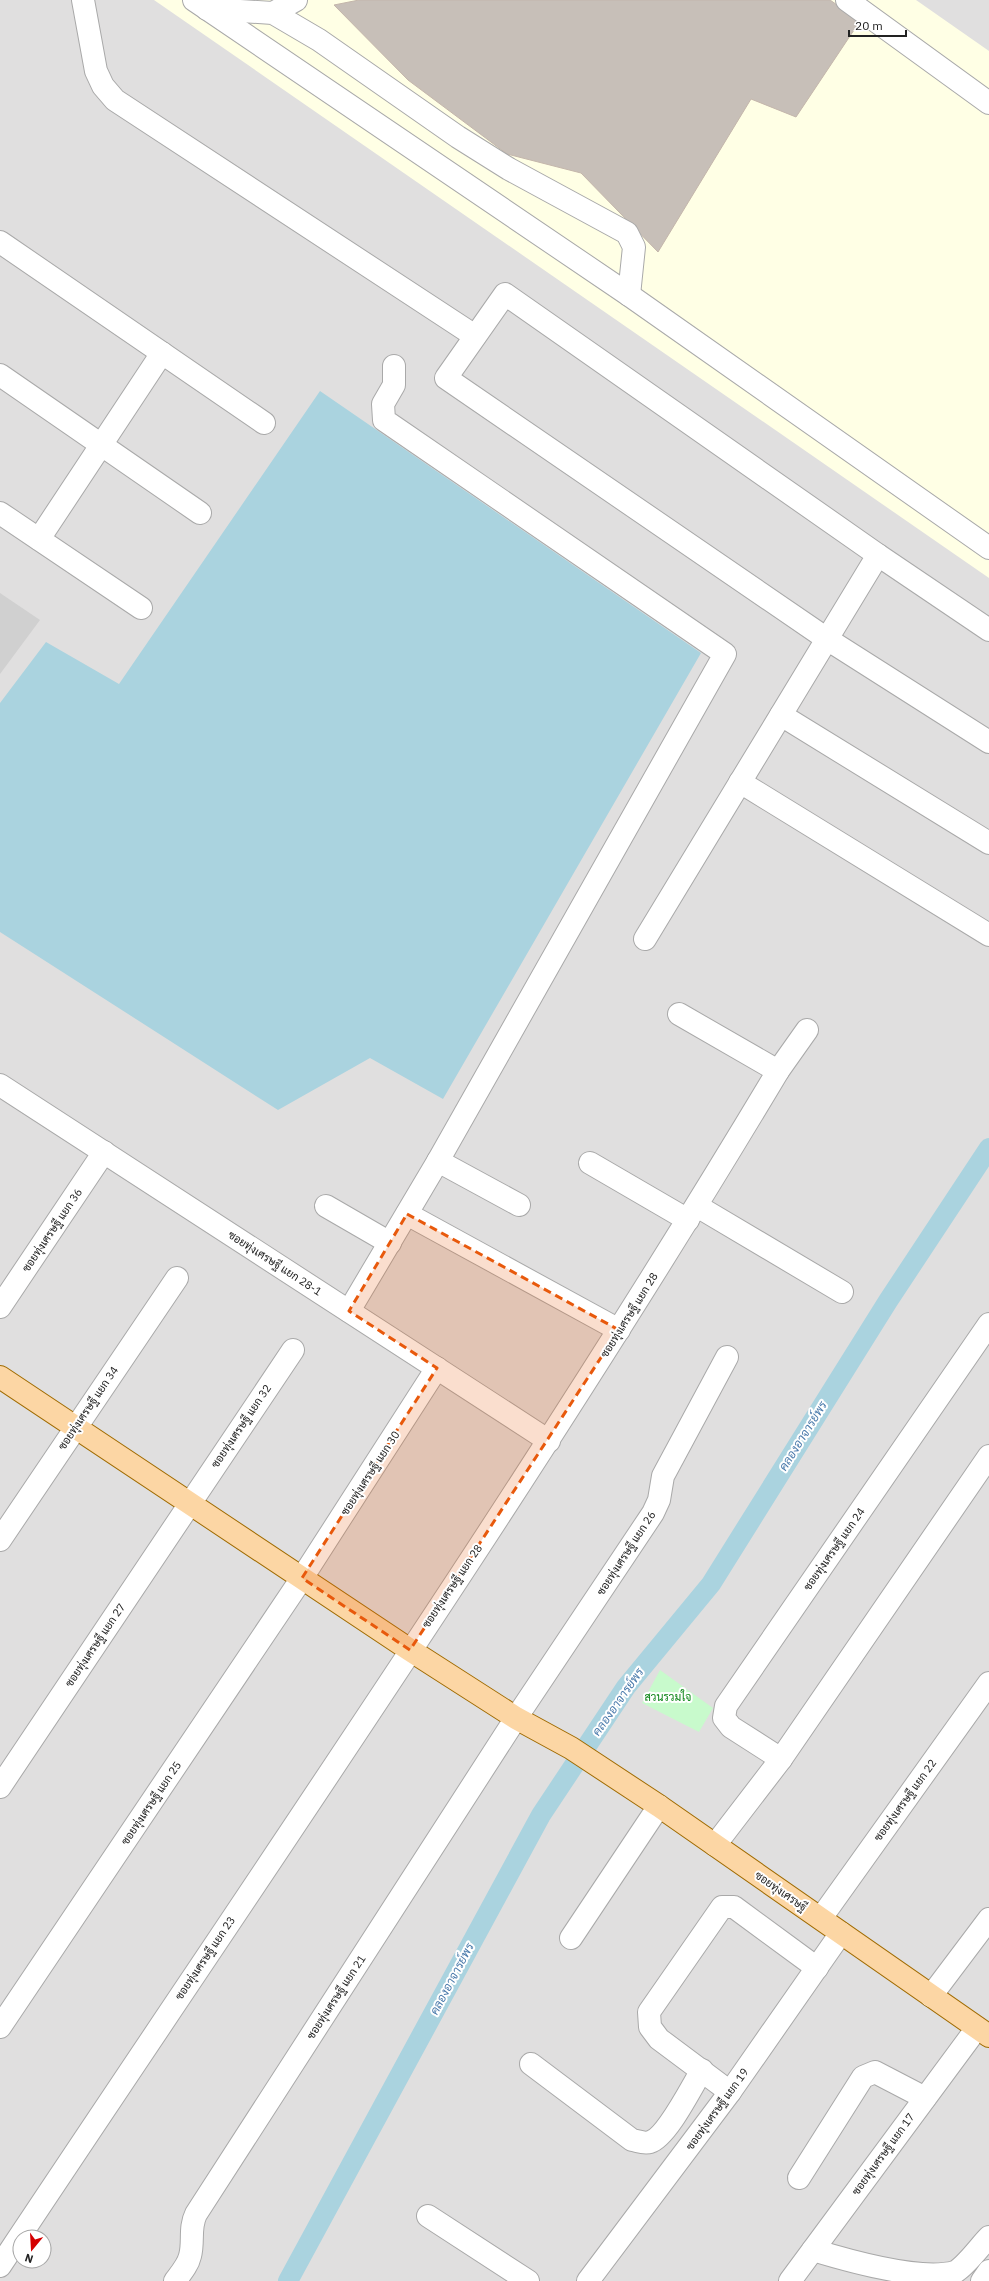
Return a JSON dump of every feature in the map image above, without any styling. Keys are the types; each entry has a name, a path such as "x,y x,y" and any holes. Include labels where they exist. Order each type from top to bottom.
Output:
{"main road":[{"name":"ซอยทุ่งเศรษฐี","path":"0,1377 410,1650 516,1718 579,1754 659,1806 983,2032"}],"street":[{"path":"83,0 96,71 103,86 115,100 475,336"},
{"path":"273,13 296,0"},
{"path":"847,0 989,103"},
{"path":"200,4 273,13 319,40 458,137 509,169 627,233 634,247 630,295"},
{"path":"200,4 630,295 989,548"},
{"path":"0,242 264,423"},
{"path":"989,630 878,555 505,294 446,378 827,639 989,742"},
{"path":"39,539 162,353"},
{"path":"349,1311 438,1161 725,654 384,420 383,404 394,385 394,366"},
{"path":"0,375 200,513"},
{"path":"0,512 141,608"},
{"path":"645,939 878,555"},
{"path":"781,715 989,843"},
{"path":"740,782 989,936"},
{"path":"679,1014 778,1071"},
{"name":"ซอยทุ่งเศรษฐี แยก 28","path":"410,1650 549,1440 693,1213 778,1071 806,1030"},
{"name":"ซอยทุ่งเศรษฐี แยก 28-1","path":"0,1085 549,1440"},
{"name":"ซอยทุ่งเศรษฐี แยก 36","path":"0,1307 104,1152"},
{"path":"438,1161 519,1205"},
{"path":"590,1163 693,1213 842,1292"},
{"path":"326,1206 390,1243"},
{"path":"407,1214 619,1330"},
{"name":"ซอยทุ่งเศรษฐี แยก 34","path":"0,1540 177,1278"},
{"name":"ซอยทุ่งเศรษฐี แยก 24","path":"782,1759 731,1727 724,1718 726,1706 989,1324"},
{"name":"ซอยทุ่งเศรษฐี แยก 32","path":"190,1503 293,1350"},
{"name":"ซอยทุ่งเศรษฐี แยก 26","path":"516,1718 653,1513 659,1500 663,1476 727,1357"},
{"name":"ซอยทุ่งเศรษฐี แยก 30","path":"302,1578 438,1368"},
{"path":"715,1845 782,1759 989,1456"},
{"name":"ซอยทุ่งเศรษฐี แยก 27","path":"0,1787 190,1503"},
{"name":"ซอยทุ่งเศรษฐี แยก 25","path":"0,2027 302,1578"},
{"name":"ซอยทุ่งเศรษฐี แยก 23","path":"0,2266 410,1650"},
{"name":"ซอยทุ่งเศรษฐี แยก 22","path":"821,1918 989,1682"},
{"name":"ซอยทุ่งเศรษฐี แยก 21","path":"175,2281 188,2264 191,2255 191,2228 196,2214 516,1718"},
{"path":"571,1938 659,1806"},
{"path":"730,2092 659,2039 650,2027 649,2012 722,1907 734,1907 818,1968"},
{"path":"932,1996 989,1919"},
{"name":"ซอยทุ่งเศรษฐี แยก 19","path":"588,2281 730,2092 841,1933"},
{"name":"ซอยทุ่งเศรษฐี แยก 17","path":"790,2281 925,2098 983,2032"},
{"path":"531,2064 632,2140 642,2143 651,2142 663,2133 702,2070"},
{"path":"799,2178 863,2077 875,2072 925,2098"},
{"path":"428,2216 528,2281"},
{"path":"813,2250 904,2278 935,2279 956,2272 989,2236"},
{"path":"982,2281 989,2271"}],"highlighted area":[{"path":"407,1214 619,1330 410,1650 302,1578 437,1368 349,1311"}],"shaded area":[{"path":"0,0 989,0 989,2281 0,2281"},
{"path":"154,0 916,0 989,51 989,578"},
{"path":"0,593 40,620 0,674"}],"green space":[{"name":"สวนรวมใจ","path":"660,1670 713,1708 699,1732 642,1703"}],"water":[{"path":"320,391 701,653 443,1099 370,1058 278,1110 0,932 0,703 46,642 119,684"}],"building":[{"path":"359,0 830,0 860,21 796,117 751,99 658,252 581,173 507,154 408,80 334,5"}],"waterway":[{"name":"คลองอาจารย์พร","path":"288,2281 541,1815 626,1687 711,1584 888,1301 989,1148"}]}
